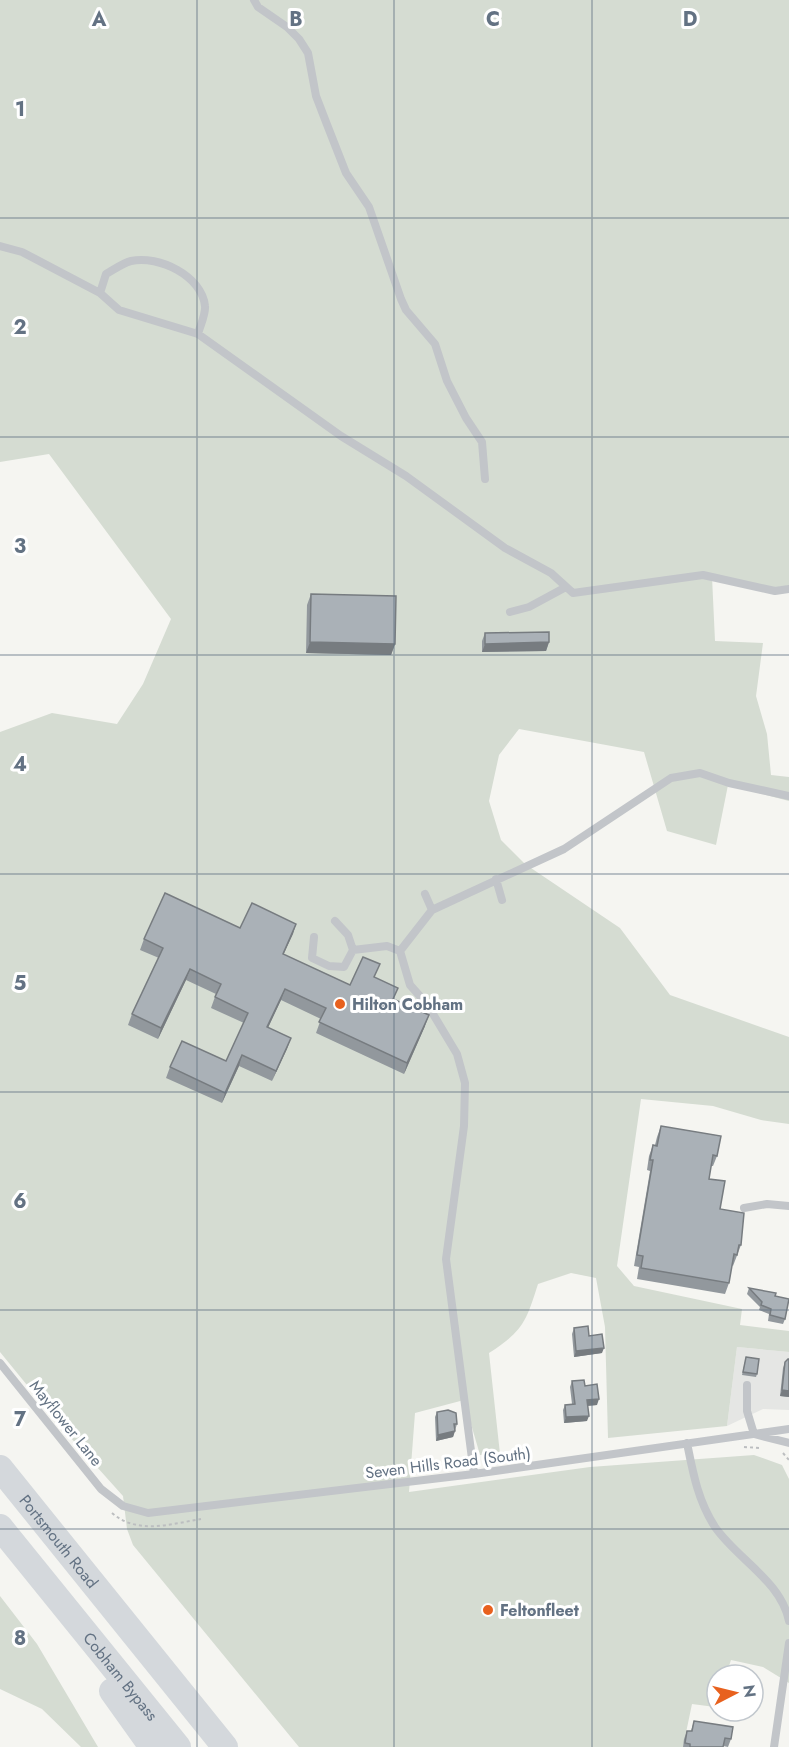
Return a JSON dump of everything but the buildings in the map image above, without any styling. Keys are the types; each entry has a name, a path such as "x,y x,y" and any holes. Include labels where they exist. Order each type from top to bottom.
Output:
{"highway":[{"name":"Portsmouth Road","path":"0,1468 119,1616"},
{"path":"0,1527 65,1606 110,1688 152,1747"},
{"name":"Cobham Bypass","path":"65,1606 178,1747"},
{"path":"119,1616 225,1747"},
{"path":"119,1616 246,1747"}],"lane":[{"path":"254,0 265,13 299,39 308,53 323,114 346,173 369,207 401,299 435,344 447,381 466,418 482,442 484,479"},
{"path":"0,246 22,252 100,292 119,310 198,334 341,436 406,476 505,548 551,573 573,593 703,575 775,591 789,589"},
{"path":"100,292 106,274 131,261 153,261 182,273 199,289 205,308 198,334"},
{"path":"510,612 529,607 566,587"},
{"path":"400,951 432,910 564,849 658,784 684,774 700,773 729,783 789,796"},
{"path":"496,879 502,900"},
{"path":"425,894 432,910"},
{"path":"314,937 312,958 330,966 344,967 353,950 348,935 335,921"},
{"path":"353,950 387,946 400,951"},
{"path":"400,951 410,985 427,1004 457,1054 465,1083 464,1126 446,1259 474,1474"},
{"path":"744,1208 767,1204 789,1206"},
{"name":"Mayflower Lane","path":"0,1363 112,1500"},
{"path":"747,1385 747,1411 754,1434 789,1443"},
{"name":"Seven Hills Road (South)","path":"112,1500 140,1512 161,1513 474,1474 789,1429"},
{"path":"687,1443 697,1490 706,1511 727,1541 775,1591 789,1621"},
{"path":"774,1747 789,1643"}],"path":[{"path":"739,1447 761,1448"},
{"path":"783,1453 789,1460"},
{"path":"110,1511 129,1523 145,1526 204,1519"}],"shaded area":[{"path":"0,0 789,0 789,588 775,591 712,577 715,641 763,643 756,696 767,734 771,775 789,777 789,801 728,785 716,845 667,831 644,752 519,729 499,755 489,801 501,840 525,864 620,928 670,995 789,1037 789,1124 761,1120 713,1106 641,1099 617,1266 634,1286 742,1309 740,1325 789,1331 789,1352 737,1347 727,1426 608,1438 605,1327 596,1278 571,1273 538,1284 522,1324 516,1332 489,1353 500,1454 480,1455 464,1400 415,1413 409,1492 590,1467 754,1455 782,1465 789,1479 789,1683 765,1668 765,1663 731,1660 730,1663 705,1663 705,1706 692,1704 683,1747 299,1747 133,1545 127,1529 123,1496 62,1428 0,1352 0,732 52,713 117,724 143,684 171,619 49,454 0,462"},
{"path":"737,1347 789,1352 789,1410 763,1409 727,1426"},
{"path":"0,1596 37,1644 98,1747 81,1747 42,1709 0,1689"}],"place":[{"name":"Hilton Cobham","path":"340,1004"},
{"name":"Feltonfleet","path":"488,1610"}]}
